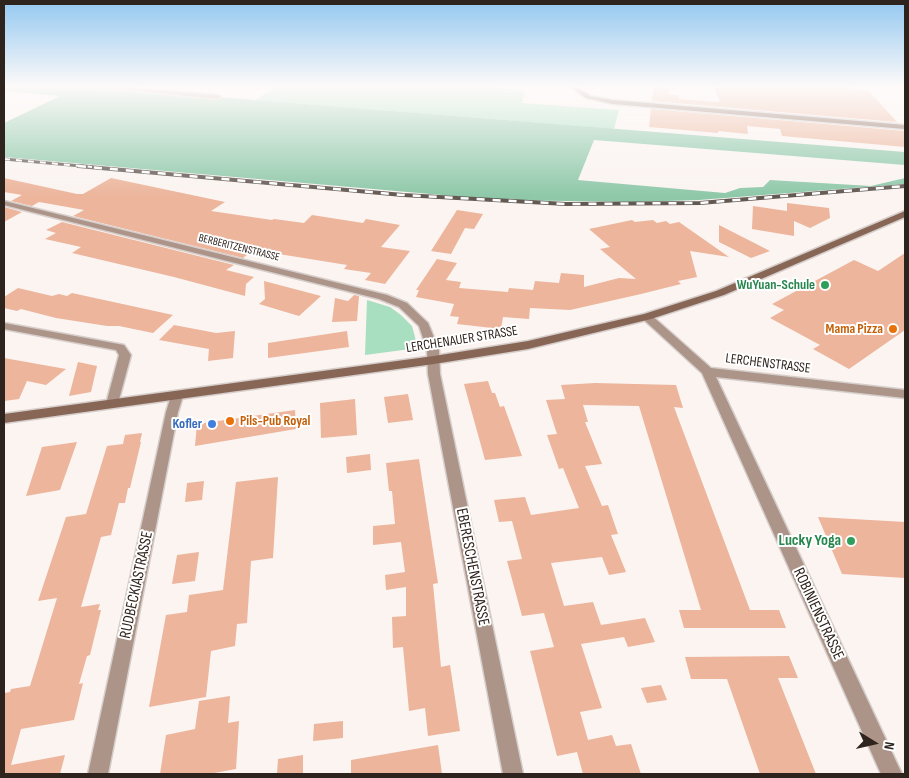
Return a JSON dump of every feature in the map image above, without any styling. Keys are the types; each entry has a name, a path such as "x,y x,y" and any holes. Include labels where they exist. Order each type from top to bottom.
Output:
{"main road":[{"path":"872,123 905,126"},
{"name":"LERCHENAUER STRASSE","path":"4,419 434,360 528,345 647,317 720,293 905,214"}],"street":[{"name":"BERBERITZENSTRASSE","path":"4,203 384,297 403,305 424,325 433,350 434,360"},
{"name":"LERCHENSTRASSE","path":"647,317 697,364 707,370 722,374 905,394"},
{"path":"4,326 120,347 125,355 112,404"},
{"name":"EBERESCHENSTRASSE","path":"434,360 434,374 513,774"},
{"name":"ROBINIENSTRASSE","path":"707,370 892,774"},
{"name":"RUDBECKIASTRASSE","path":"98,774 172,412 177,396"}],"green space":[{"path":"4,123 547,123 905,152 905,165 594,140 578,180 725,193 740,188 763,187 770,180 871,186 905,178 905,184 699,200 633,202 500,200 4,157"},
{"path":"544,123 615,123 614,129"},
{"path":"367,300 390,307 401,315 412,326 418,348 365,355"}],"building":[{"path":"649,123 816,123 905,131 905,147 782,136 780,129 747,126 748,134 649,127"},
{"path":"4,178 83,194 111,178 225,202 211,211 304,223 312,215 363,223 366,219 400,225 381,247 410,251 385,284 365,280 371,273 344,269 347,265 254,250 249,250 248,254 243,258 73,216 84,210 39,202 32,206 11,201 22,195 4,192"},
{"path":"787,203 829,208 830,218 810,228 794,221 794,236 752,229 753,206 787,211"},
{"path":"4,207 22,212 4,222"},
{"path":"457,210 483,214 474,229 465,228 451,254 431,251"},
{"path":"632,220 635,222 653,220 657,223 666,221 670,224 679,222 729,257 690,251 697,277 678,281 681,284 570,310 530,308 529,319 503,317 501,329 457,324 459,317 450,316 454,304 416,297 419,290 416,290 437,259 457,263 446,280 461,282 459,288 508,292 509,288 533,290 535,281 559,283 561,273 584,275 584,287 619,278 636,279 600,249 610,247 589,229"},
{"path":"62,222 234,265 226,270 254,277 246,284 245,296 72,253 81,247 45,239 56,233 46,230"},
{"path":"719,225 770,251 751,258 719,242"},
{"path":"905,253 905,330 849,369 813,349 820,345 770,318 784,310 772,304 854,260 878,271"},
{"path":"264,281 321,296 299,316 259,304 265,299"},
{"path":"18,288 52,296 59,294 67,296 72,293 173,315 153,333 119,326 107,326 56,318 21,309 17,311 4,308 4,297"},
{"path":"354,295 359,296 357,321 332,322 335,298 348,301"},
{"path":"174,325 216,333 235,331 233,358 208,361 209,349 159,340"},
{"path":"347,331 349,347 268,358 268,343"},
{"path":"4,358 66,369 46,385 27,381 19,399 4,401"},
{"path":"78,362 97,366 91,392 69,396"},
{"path":"488,381 500,407 504,406 522,456 485,460 464,384"},
{"path":"595,383 676,385 683,408 674,407 750,610 779,610 786,628 684,628 679,610 701,610 639,406 583,405 588,422 585,422 602,464 585,466 602,506 608,505 618,534 611,535 626,572 609,575 602,557 551,563 564,606 593,602 601,625 645,618 655,642 628,647 624,637 581,644 602,708 580,712 588,740 612,735 616,746 631,744 641,774 583,774 577,752 557,756 530,651 554,647 544,613 522,616 507,561 522,559 512,521 499,522 494,500 525,497 531,515 579,508 563,468 559,469 547,435 557,434 546,400 565,399 561,385"},
{"path":"408,394 413,420 388,423 384,397"},
{"path":"355,399 357,435 321,438 320,403"},
{"path":"295,410 296,429 195,446 197,424"},
{"path":"142,433 125,503 119,503 111,535 101,537 81,607 100,604 98,610 101,610 90,655 87,656 79,684 83,683 74,720 21,729 11,765 65,755 60,774 4,774 4,693 10,692 11,689 30,686 57,598 38,601 66,517 86,514 107,446 123,444 125,435"},
{"path":"77,442 60,490 26,496 42,447"},
{"path":"370,454 371,470 347,473 346,457"},
{"path":"419,459 438,583 433,584 441,667 450,665 460,731 428,736 425,708 409,711 403,647 393,648 392,617 406,616 406,587 386,590 385,575 405,572 401,542 373,545 373,526 395,524 392,491 389,491 386,463"},
{"path":"278,477 273,558 251,561 247,623 237,624 235,646 211,651 206,697 149,707 166,615 187,612 189,595 223,590 236,482"},
{"path":"204,481 202,500 185,502 187,483"},
{"path":"818,517 905,522 905,578 842,574"},
{"path":"199,552 195,581 172,584 177,555"},
{"path":"789,656 798,678 778,678 816,774 760,774 727,679 691,679 685,657"},
{"path":"661,685 667,700 647,703 641,688"},
{"path":"230,696 228,723 239,721 236,769 209,774 160,774 166,735 195,729 199,701"},
{"path":"343,721 343,738 313,741 314,724"},
{"path":"438,745 442,774 351,774 351,760"},
{"path":"303,755 303,774 277,774 278,759"}],"railway":[{"path":"4,159 92,167"},
{"path":"78,166 403,195 566,204 700,203 905,186"}],"place":[{"name":"WuYuan-Schule","path":"825,285"},
{"name":"Mama Pizza","path":"893,329"},
{"name":"Pils-Pub Royal","path":"230,421"},
{"name":"Kofler","path":"212,424"},
{"name":"Lucky Yoga","path":"851,541"}]}
